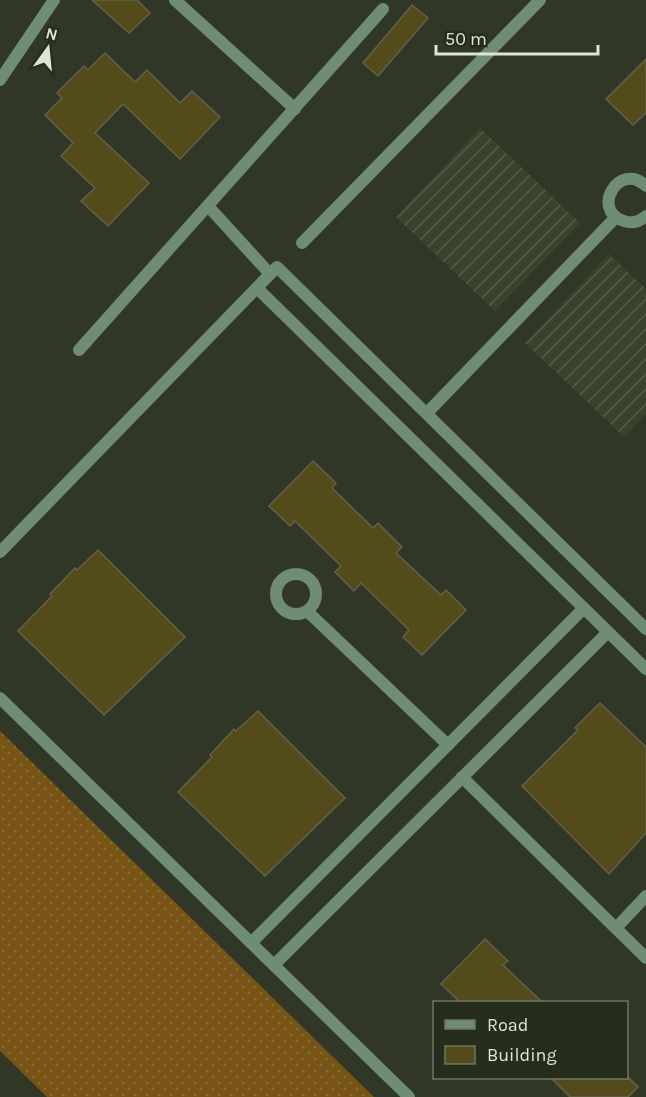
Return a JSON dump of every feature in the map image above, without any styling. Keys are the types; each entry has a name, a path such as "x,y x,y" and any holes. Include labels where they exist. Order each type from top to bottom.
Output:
{"street":[{"path":"0,80 54,0"},
{"path":"175,0 295,108"},
{"path":"302,243 540,0"},
{"path":"79,350 384,9"},
{"path":"646,186 635,179 628,179 615,185 608,197 611,211 616,217 636,222 646,216"},
{"path":"207,206 427,413 646,629"},
{"path":"427,413 616,217"},
{"path":"0,552 274,271"},
{"path":"257,288 646,669"},
{"path":"251,943 584,608"},
{"path":"307,611 448,745"},
{"path":"274,965 608,632"},
{"path":"0,698 409,1097"},
{"path":"462,777 646,958"},
{"path":"616,928 646,896"}],"shaded area":[{"path":"480,128 580,223 495,311 396,217"},
{"path":"609,254 646,289 646,414 624,437 525,343"},
{"path":"0,731 374,1097 47,1097 0,1051"}],"building":[{"path":"92,0 137,0 150,13 129,33"},
{"path":"412,5 428,18 378,76 363,63"},
{"path":"105,53 135,82 147,70 180,103 192,91 220,117 180,159 123,104 95,133 149,183 108,226 81,201 95,188 61,156 73,143 45,115 62,98 57,93 84,66 88,70"},
{"path":"646,59 646,113 633,125 606,99"},
{"path":"313,461 336,483 332,488 373,528 378,523 402,547 396,553 441,595 446,590 466,610 422,655 403,637 409,630 361,583 354,591 335,572 341,566 295,521 290,526 269,506"},
{"path":"98,550 185,637 104,715 18,631 75,568 77,570"},
{"path":"600,703 646,747 646,833 609,874 522,786 578,730 575,728"},
{"path":"258,711 345,798 265,876 178,792 212,757 210,755 234,729 236,731"},
{"path":"485,939 508,961 503,965 541,1001 459,1001 441,984"},
{"path":"628,1077 638,1087 628,1097 570,1097 552,1079 628,1079"}]}
